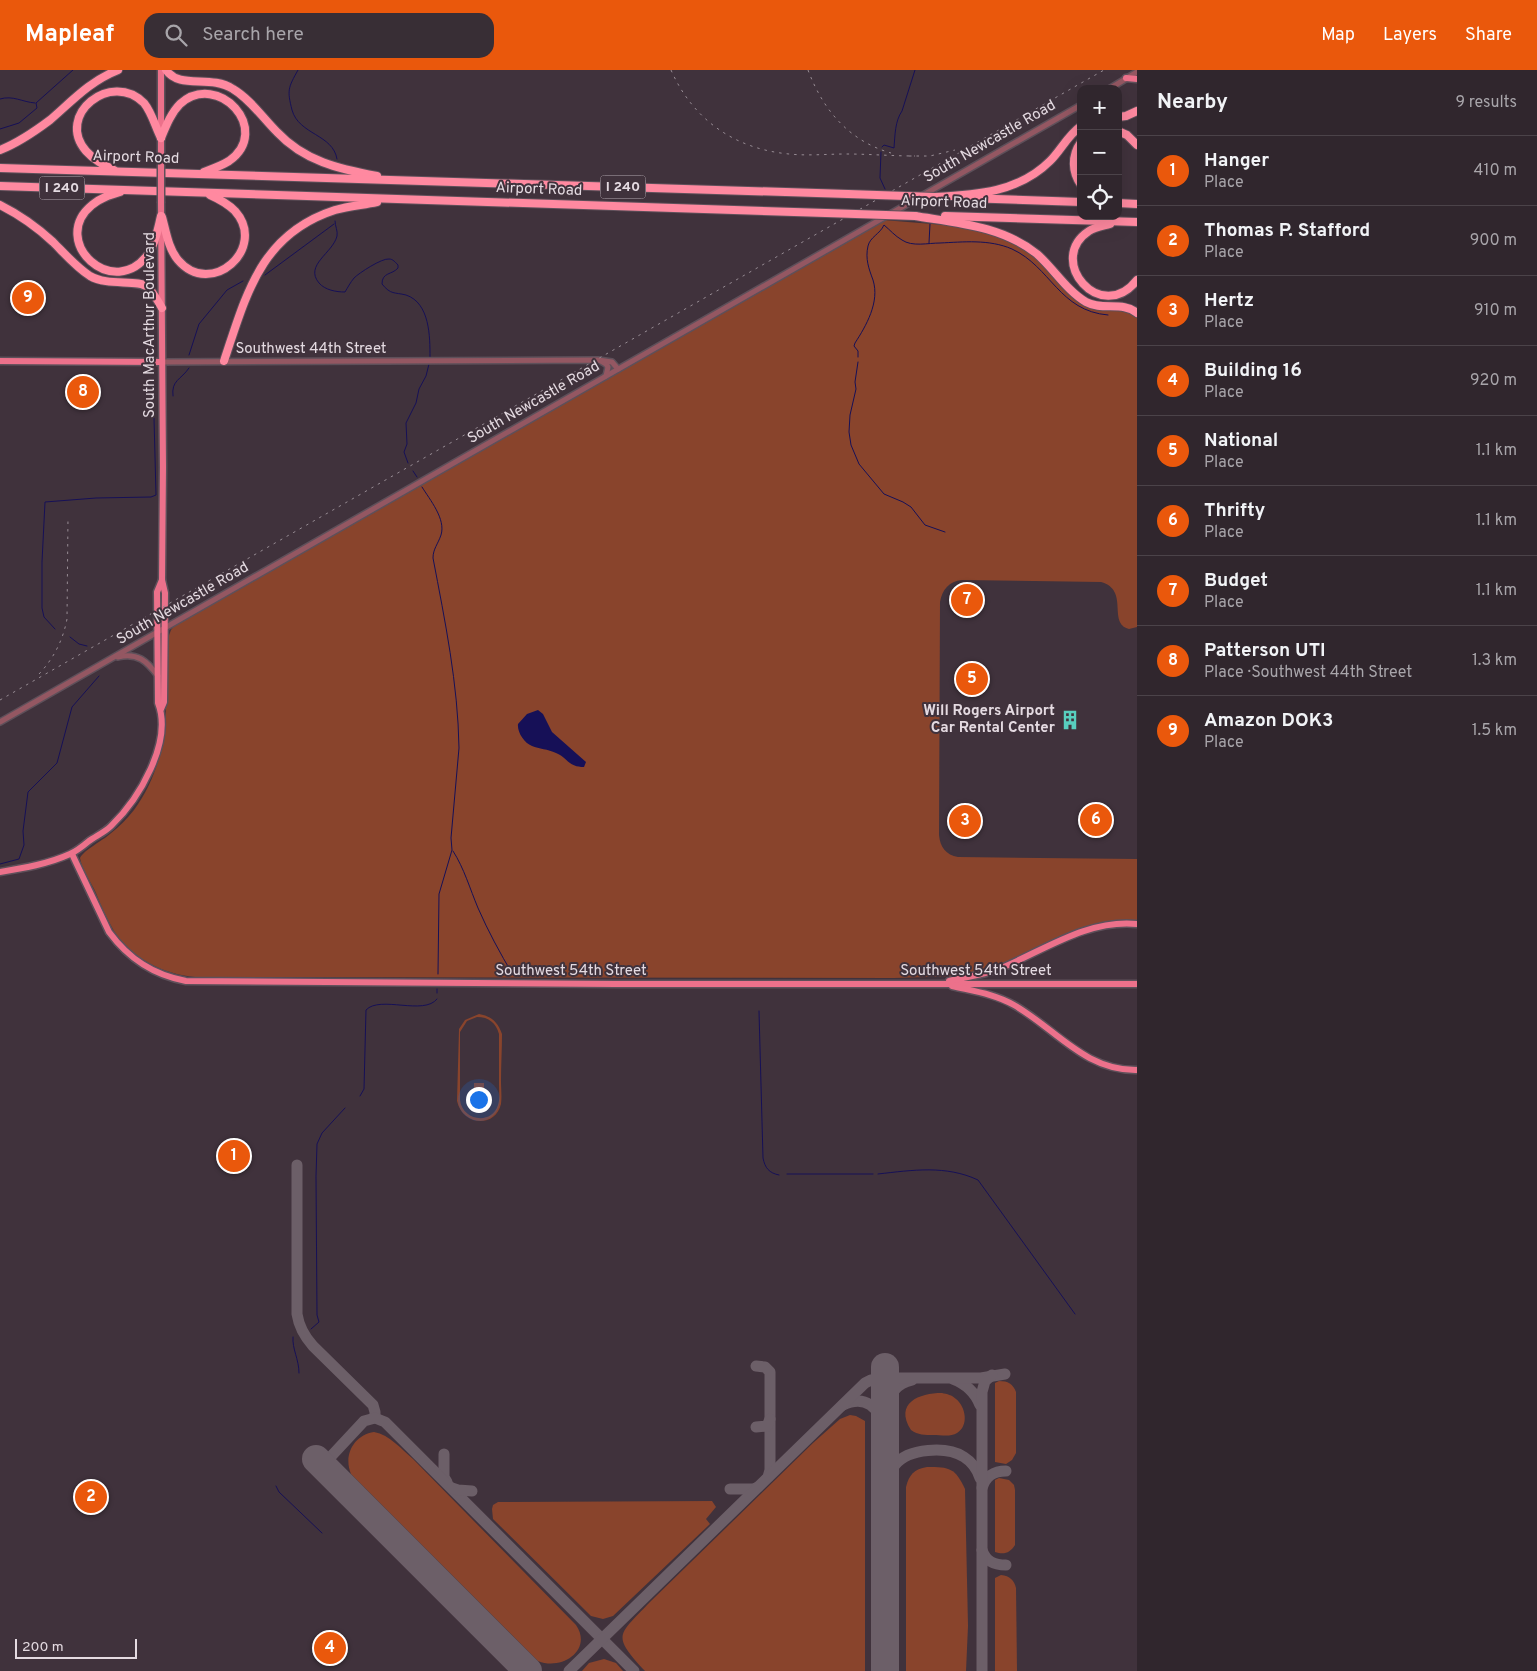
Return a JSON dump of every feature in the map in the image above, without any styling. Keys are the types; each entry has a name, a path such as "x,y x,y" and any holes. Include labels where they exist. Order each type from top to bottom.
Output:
{"highway":[{"path":"0,150 24,139 92,83 118,70"},
{"path":"166,70 178,80 218,82 232,88 288,143 317,161 342,169 398,180"},
{"path":"116,171 92,157 80,141 78,128 80,115 83,108 92,98 105,91 112,90 126,91 132,94 144,103 148,109 161,138"},
{"path":"161,138 173,113 187,98 200,93 215,93 234,103 244,123 242,144 230,160 200,174"},
{"path":"1122,116 1137,111"},
{"path":"950,197 1000,190 1027,178 1052,159 1077,129"},
{"path":"1122,133 1137,144"},
{"path":"1077,148 1074,160 1077,178"},
{"name":"Airport Road","path":"0,168 1077,202"},
{"name":"Airport Road","path":"0,186 1137,222"},
{"path":"124,190 94,203 86,210 80,222 78,230 79,243 85,256 95,265 114,271 127,269 139,263 153,245 161,216"},
{"path":"161,216 170,245 182,264 203,273 224,270 240,255 244,241 244,228 239,217 230,206 206,193"},
{"path":"224,361 252,283 265,261 280,242 299,227 322,215 346,207 394,199"},
{"path":"1122,203 1137,204"},
{"path":"0,205 39,230 86,273 98,280 109,283 136,283 144,285 152,292 162,308"},
{"path":"915,216 981,227 1006,235 1038,255 1084,301 1101,306 1129,308 1137,313"},
{"path":"1117,222 1094,229 1083,236 1076,248 1073,262 1074,269 1084,286 1100,294 1119,293 1129,288 1137,280"}],"main road":[{"name":"South MacArthur Boulevard","path":"0,872 72,854 110,827 139,792 152,765 161,732 161,709 164,702 165,593 162,580 164,467 161,70"},
{"path":"1126,78 1137,79"},
{"name":"Southwest 44th Street","path":"0,361 162,362"},
{"name":"South MacArthur Boulevard","path":"161,709 158,703 157,592 162,580"},
{"name":"Southwest 54th Street","path":"72,854 109,932 117,943 126,953 146,967 171,978 186,981 626,984 1137,984"},
{"path":"936,983 998,969 1094,927 1114,923 1137,924"},
{"path":"936,983 999,998 1028,1014 1076,1050 1099,1064 1119,1070 1137,1070"}],"street":[{"path":"1115,85 1137,72"},
{"name":"South Newcastle Road","path":"0,722 1077,107"},
{"path":"598,360 608,366 609,370 605,376"},
{"name":"Southwest 44th Street","path":"162,362 598,360 612,362 618,369"},
{"path":"111,659 130,655 140,657 146,661 158,676"}],"shaded area":[{"path":"883,220 957,226 994,233 1029,251 1078,299 1124,309 1137,316 1137,627 1129,629 1123,626 1119,620 1115,592 1110,586 1101,582 962,580 953,582 947,587 942,594 940,602 939,835 944,850 958,857 1137,859 1137,921 1114,921 994,968 961,976 894,978 195,977 171,972 149,963 121,941 107,917 80,858 129,817 152,778 162,746 164,729 168,638 177,622"},
{"path":"538,710 543,714 552,732 586,762 584,767 575,766 560,755 529,745 524,740 520,734 518,724 527,714"},
{"path":"479,1014 487,1016 494,1020 502,1034 501,1104 498,1112 486,1120 479,1121 465,1115 457,1101 459,1029 465,1020","holes":["477,1017 491,1021 499,1034 498,1105 494,1112 483,1118 471,1116 462,1107 460,1100 460,1032 467,1021"]},
{"path":"474,1083 484,1083 484,1099 474,1099"},
{"path":"999,1381 1010,1384 1016,1392 1016,1453 1012,1460 1006,1464 995,1462 995,1383"},
{"path":"942,1393 953,1397 962,1407 965,1421 961,1430 946,1436 916,1433 911,1430 905,1413 907,1406 912,1401 925,1395"},
{"path":"850,1415 865,1421 865,1671 645,1671 634,1659 623,1642 625,1629 650,1602 813,1443 840,1419"},
{"path":"374,1432 390,1439 413,1459 576,1625 581,1643 578,1650 572,1656 565,1661 556,1663 538,1661 351,1474 348,1460 352,1447 361,1437"},
{"path":"927,1467 941,1467 951,1470 965,1489 968,1626 966,1671 906,1671 906,1487 913,1473"},
{"path":"999,1478 1009,1480 1014,1485 1015,1490 1015,1545 1009,1552 1004,1553 995,1552 995,1480"},
{"path":"712,1501 716,1507 706,1519 710,1524 613,1616 603,1619 591,1616 493,1519 492,1509 493,1505 498,1502"},
{"path":"1001,1575 1011,1579 1016,1588 1017,1671 995,1671 995,1578"},
{"path":"604,1659 616,1663 623,1671 582,1671 589,1663"}],"waterway":[{"path":"0,129 19,123 37,108 36,103 73,70"},
{"path":"298,70 289,89 292,110 301,125 329,144 337,159"},
{"path":"882,147 884,145 894,148 897,124 915,70"},
{"path":"0,99 13,98 35,103"},
{"path":"881,152 880,178 885,189"},
{"path":"335,221 337,236 315,270 315,277 319,283 331,290 345,292 354,278 365,270 386,259 393,260 398,265 398,268 385,276 382,284 390,292 406,295 420,305 429,331 430,357"},
{"path":"265,275 334,224"},
{"path":"929,243 930,224"},
{"path":"858,357 858,351 854,346 871,313 875,297 875,288 867,260 867,251 871,240 884,225 899,238 910,243 976,242 1012,249 1037,266 1066,297 1078,306 1091,312 1108,315"},
{"path":"189,355 199,324 227,290 243,281"},
{"path":"858,362 849,432 851,445 859,464 884,494 911,507 925,525 945,532"},
{"path":"408,463 404,452 407,444 406,423 416,403 419,389 426,376 429,364"},
{"path":"173,396 175,383 189,368"},
{"path":"55,629 44,617 42,608 45,502 96,498 151,497 156,495 154,418"},
{"path":"413,471 417,477"},
{"path":"422,487 439,516 442,529 433,558 453,676 459,748 451,838 452,850 439,894 438,974"},
{"path":"70,637 79,644 87,646"},
{"path":"0,864 19,859 24,845 23,831 28,792 57,763 72,707 99,676"},
{"path":"453,851 464,871 486,925 513,975"},
{"path":"360,1096 364,1089 366,1010 381,1004 422,1006 431,1004 437,999"},
{"path":"759,1011 763,1158 768,1170 779,1175"},
{"path":"311,1329 319,1322 317,1315 317,1144 322,1133 345,1108"},
{"path":"878,1174 917,1170 942,1170 966,1175 978,1180 1075,1314"},
{"path":"787,1174 873,1174"},
{"path":"293,1337 299,1373"},
{"path":"276,1486 279,1492 322,1533"}],"taxiway":[{"path":"297,1165 297,1314 299,1323 313,1346 373,1405 375,1418"},
{"path":"756,1366 765,1367 770,1372 770,1470 768,1477"},
{"path":"569,1671 865,1383 885,1378 981,1378 1005,1374"},
{"path":"982,1671 982,1392 985,1381 992,1375"},
{"path":"953,1379 969,1389 976,1396 980,1405"},
{"path":"885,1412 893,1391 901,1384 912,1380"},
{"path":"843,1405 858,1401 865,1402 875,1409 885,1429"},
{"path":"323,1465 364,1421 375,1418 385,1422 634,1671"},
{"path":"756,1427 767,1426 770,1419"},
{"path":"885,1502 887,1483 892,1469 901,1459 918,1452 938,1450 957,1453 972,1463 980,1478"},
{"path":"444,1454 444,1477 447,1482"},
{"path":"982,1488 991,1475 1006,1471"},
{"path":"730,1489 753,1489 758,1487"},
{"path":"452,1488 472,1491"},
{"path":"982,1550 991,1562 1006,1565"},
{"path":"520,1663 530,1671"}],"runway":[{"path":"885,1367 885,1671"},
{"path":"316,1459 528,1671"}],"railway":[{"path":"671,70 691,104 704,117 718,129 751,146 796,155 915,156"},
{"path":"808,70 821,98 839,122 862,141 891,153"},
{"path":"0,700 1104,70"},
{"path":"909,156 930,156 955,150"},
{"path":"39,674 57,648 67,619 68,517"}],"place":[{"name":"Amazon DOK3","path":"28,298"},
{"name":"Patterson UTI","path":"83,392"},
{"name":"Budget","path":"967,600"},
{"name":"National","path":"972,679"},
{"name":"Will Rogers Airport Car Rental Center","path":"1070,720"},
{"name":"Thrifty","path":"1096,820"},
{"name":"Hertz","path":"965,821"},
{"name":"Hanger","path":"234,1156"},
{"name":"Thomas P. Stafford","path":"91,1497"},
{"name":"Building 16","path":"330,1648"}]}
